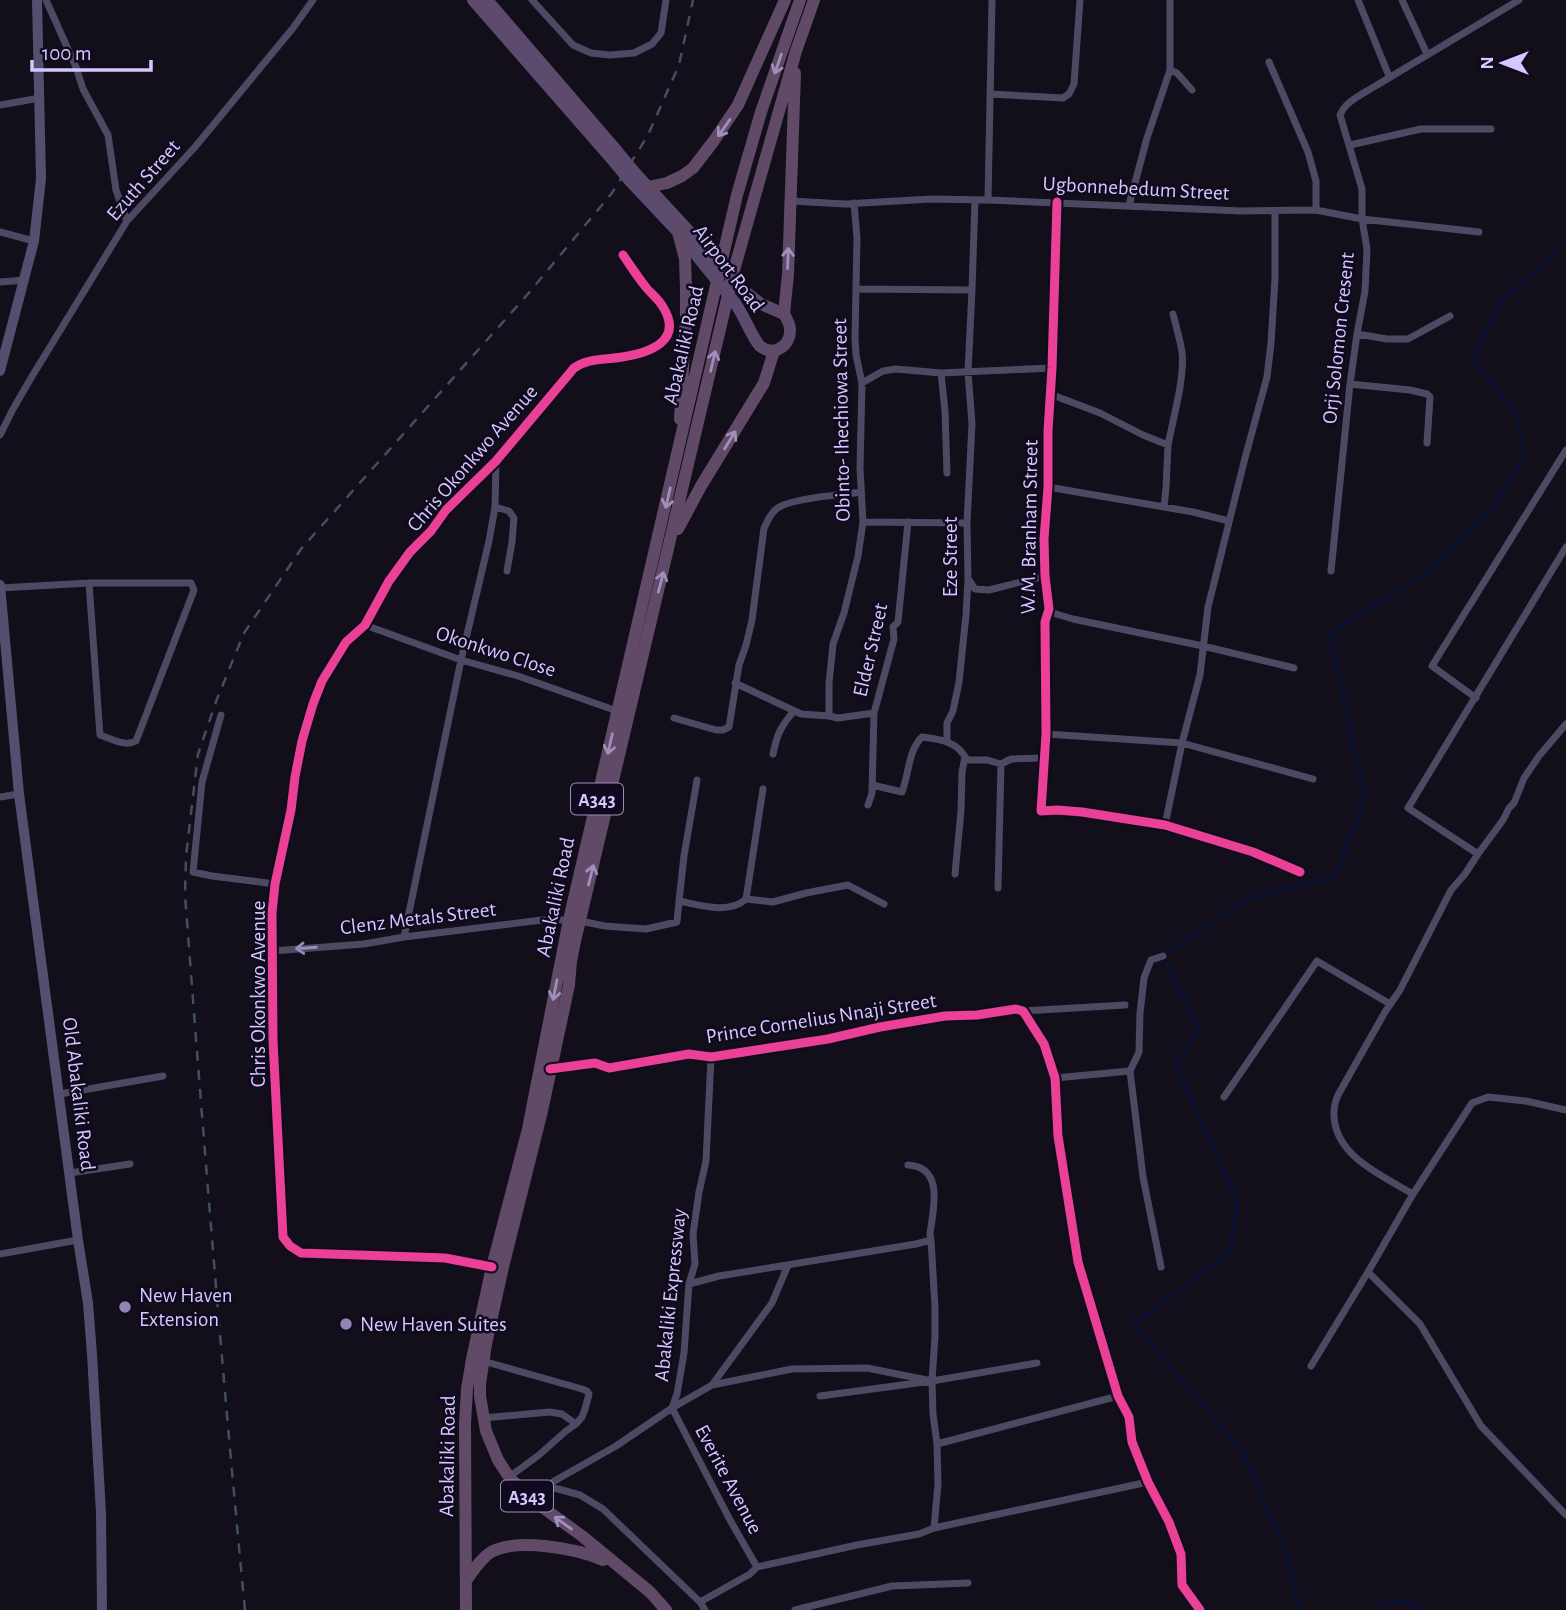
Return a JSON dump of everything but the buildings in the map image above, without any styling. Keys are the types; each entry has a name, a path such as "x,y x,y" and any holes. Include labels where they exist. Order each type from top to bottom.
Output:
{"highway":[{"path":"648,187 667,183 694,168 720,134 738,105 785,0"},
{"name":"Abakaliki Road","path":"466,1610 467,1389 492,1266 527,1129 617,711 737,195 761,111 800,0"},
{"name":"Abakaliki Road","path":"484,1418 480,1396 483,1361 569,985 574,920 615,776 734,270 796,51 814,0"},
{"path":"784,314 788,274 796,51"},
{"path":"678,232 685,259 687,290 678,456"},
{"path":"670,541 764,383 774,351"},
{"name":"A343","path":"484,1418 491,1444 509,1477 527,1496 582,1536 616,1566"},
{"name":"A343","path":"466,1582 475,1567 495,1550 519,1546 551,1547 583,1552 616,1566 650,1592 659,1610"},
{"path":"650,1592 666,1610"}],"main road":[{"path":"0,371 34,241 41,179 37,0"},
{"name":"Airport Road","path":"473,0 614,154"},
{"name":"Airport Road","path":"487,0 678,232 709,261 761,304 784,314 790,326 790,338 783,347 774,351 764,350 757,343 746,318 709,261 648,187 633,177"},
{"name":"Old Abakaliki Road","path":"0,586 19,794 88,1303 101,1513 102,1610"}],"street":[{"path":"46,0 83,89 108,135 116,190 127,221"},
{"name":"Ezuth Street","path":"0,435 31,377 127,221 195,147 313,0"},
{"path":"533,0 573,45 591,53 610,55 634,53 652,44 661,33 666,0"},
{"path":"988,200 992,0"},
{"path":"990,94 1063,98 1069,94 1074,84 1080,0"},
{"path":"1129,205 1147,138 1170,70 1170,0"},
{"path":"1358,0 1389,76"},
{"path":"1402,0 1427,54"},
{"name":"Orji Solomon Cresent","path":"1331,571 1350,384 1365,291 1367,249 1362,219 1363,189 1340,115 1357,97 1389,76 1519,0"},
{"path":"1269,62 1310,159 1315,181 1316,210"},
{"path":"1170,70 1177,73 1192,90"},
{"path":"0,105 40,98"},
{"path":"1350,145 1421,129 1491,129"},
{"name":"Ugbonnebedum Street","path":"790,201 854,203 931,199 1275,211 1316,210 1362,219 1479,232"},
{"name":"Eze Street","path":"947,740 947,723 953,710 959,681 967,615 967,523 972,424 968,372 975,200"},
{"name":"W.M. Branham Street","path":"1057,202 1044,539 1049,609 1045,622 1045,734 1041,811 1082,812 1165,825"},
{"name":"Obinto- Ihechiowa Street","path":"829,716 833,644 844,613 863,522 860,444 862,383 856,355 857,238 854,203"},
{"path":"1275,211 1275,279 1267,377 1208,607 1200,675 1165,825 1253,852 1300,872"},
{"path":"0,232 34,241"},
{"name":"Chris Okonkwo Avenue","path":"492,1266 445,1258 301,1252 290,1246 283,1237 274,1041 272,913 275,884 302,741 313,704 322,681 346,642 365,625 389,581 446,510 496,461 574,368 583,362 649,350 660,345 668,335 669,320 663,306 646,288 623,255"},
{"path":"0,282 25,280"},
{"path":"856,289 972,290"},
{"path":"1164,507 1168,445 1182,359 1173,314"},
{"path":"1357,334 1408,339 1450,316"},
{"path":"862,383 883,371 896,369 941,373 1052,368"},
{"path":"941,373 947,473"},
{"path":"1350,384 1427,394 1430,397 1427,443"},
{"path":"1050,394 1100,412 1168,445"},
{"path":"1476,698 1432,666 1566,450"},
{"path":"404,937 461,660 489,541 495,507 496,461"},
{"path":"1048,487 1229,521"},
{"path":"674,718 716,730 729,727 735,682 752,620 764,528 776,508 785,504 861,492"},
{"path":"495,507 509,511 514,518 507,571"},
{"path":"863,522 967,523"},
{"name":"Elder Street","path":"868,805 872,793 873,713 894,639 893,627 898,622 908,522"},
{"path":"1478,854 1408,808 1566,547"},
{"path":"968,580 975,589 982,591 1045,576"},
{"path":"0,586 89,583 191,583 194,586 136,741 132,743 100,735 89,583"},
{"path":"1049,609 1073,619 1294,668"},
{"name":"Okonkwo Close","path":"365,625 461,660 518,676 617,711"},
{"path":"735,682 802,714 838,718 873,713"},
{"path":"773,754 780,728 794,710"},
{"path":"221,715 202,782 193,872 275,884"},
{"path":"1413,1194 1363,1164 1349,1151 1337,1135 1334,1110 1338,1095 1400,990 1451,890 1514,803 1524,778 1539,755 1566,724"},
{"path":"1045,734 1182,743 1313,779"},
{"path":"872,786 902,792 910,759 922,737 947,740 960,750 967,760 987,760 1001,764 1012,759 1044,758"},
{"path":"955,874 965,757"},
{"path":"998,888 1001,764"},
{"path":"697,780 679,901 722,907 738,905 746,899 773,902 848,885 884,904"},
{"path":"746,899 763,789"},
{"path":"0,797 19,794"},
{"name":"Clenz Metals Street","path":"272,951 365,944 542,920 574,920 615,928 646,929 677,922 679,901"},
{"path":"1161,1268 1143,1177 1130,1071 1139,1052 1144,978 1151,960 1163,956"},
{"path":"1224,1097 1317,961 1390,1004"},
{"name":"Prince Cornelius Nnaji Street","path":"550,1069 596,1063 609,1068 689,1054 711,1057 828,1039 945,1016 977,1016 1016,1009 1023,1011 1125,1005"},
{"path":"1023,1011 1044,1044 1055,1078 1058,1136 1077,1262 1118,1396 1129,1417 1132,1442 1181,1554 1182,1585 1200,1610"},
{"name":"Abakaliki Expressway","path":"527,1496 616,1446 672,1408 684,1353 689,1284 695,1264 693,1234 706,1161 711,1057"},
{"path":"1055,1078 1130,1071"},
{"path":"60,1094 163,1076"},
{"path":"1311,1366 1413,1194 1472,1103 1488,1097 1526,1101 1566,1110"},
{"path":"70,1173 130,1164"},
{"path":"908,1165 925,1170 931,1179 934,1197 930,1234 936,1336 932,1381 938,1484 933,1528"},
{"path":"0,1254 78,1240"},
{"path":"689,1284 719,1276 931,1240"},
{"path":"712,1385 772,1303 788,1265"},
{"path":"1368,1272 1420,1324 1481,1426 1566,1515"},
{"path":"483,1361 587,1391 589,1397 582,1417 576,1424 509,1477"},
{"path":"820,1396 1037,1363"},
{"path":"672,1408 712,1385 792,1369 867,1368 932,1381"},
{"path":"937,1444 1118,1396"},
{"name":"Everite Avenue","path":"672,1408 757,1567"},
{"path":"484,1418 550,1412 562,1414 576,1424"},
{"path":"699,1602 750,1574 757,1567 919,1534 933,1528 1148,1482"},
{"path":"547,1486 580,1495 603,1508 705,1610"},
{"path":"794,1610 892,1586 968,1583"}],"waterway":[{"path":"1301,1610 1295,1594 1289,1560 1242,1451 1134,1324 1230,1252 1238,1203 1176,1065 1200,1029 1163,956 1247,899 1335,877 1365,798 1330,633 1423,575 1492,509 1525,454 1514,409 1473,362 1497,306 1566,243"},
{"path":"1382,1610 1384,1604 1407,1601 1422,1610"}],"railway":[{"path":"245,1610 185,895 186,856 198,754 244,633 301,549 527,295 612,193 648,135 679,65 693,0"}],"cycle path":[{"path":"1057,202 1044,539 1049,609 1045,622 1046,734 1041,811 1082,812 1165,825 1253,852 1300,872"},
{"path":"492,1267 445,1258 301,1253 283,1237 273,1041 272,913 275,884 302,741 313,704 322,681 346,642 365,625 389,581 446,510 496,461 574,368 591,361 643,352 666,337 669,329 663,307 623,255"},
{"path":"550,1069 595,1063 609,1068 689,1054 711,1057 828,1039 945,1016 977,1015 1016,1009 1023,1011 1044,1044 1055,1078 1058,1136 1078,1262 1118,1396 1129,1417 1132,1442 1181,1554 1182,1585 1200,1610"}],"place":[{"name":"New Haven Extension","path":"125,1307"},
{"name":"New Haven Suites","path":"346,1324"}]}
